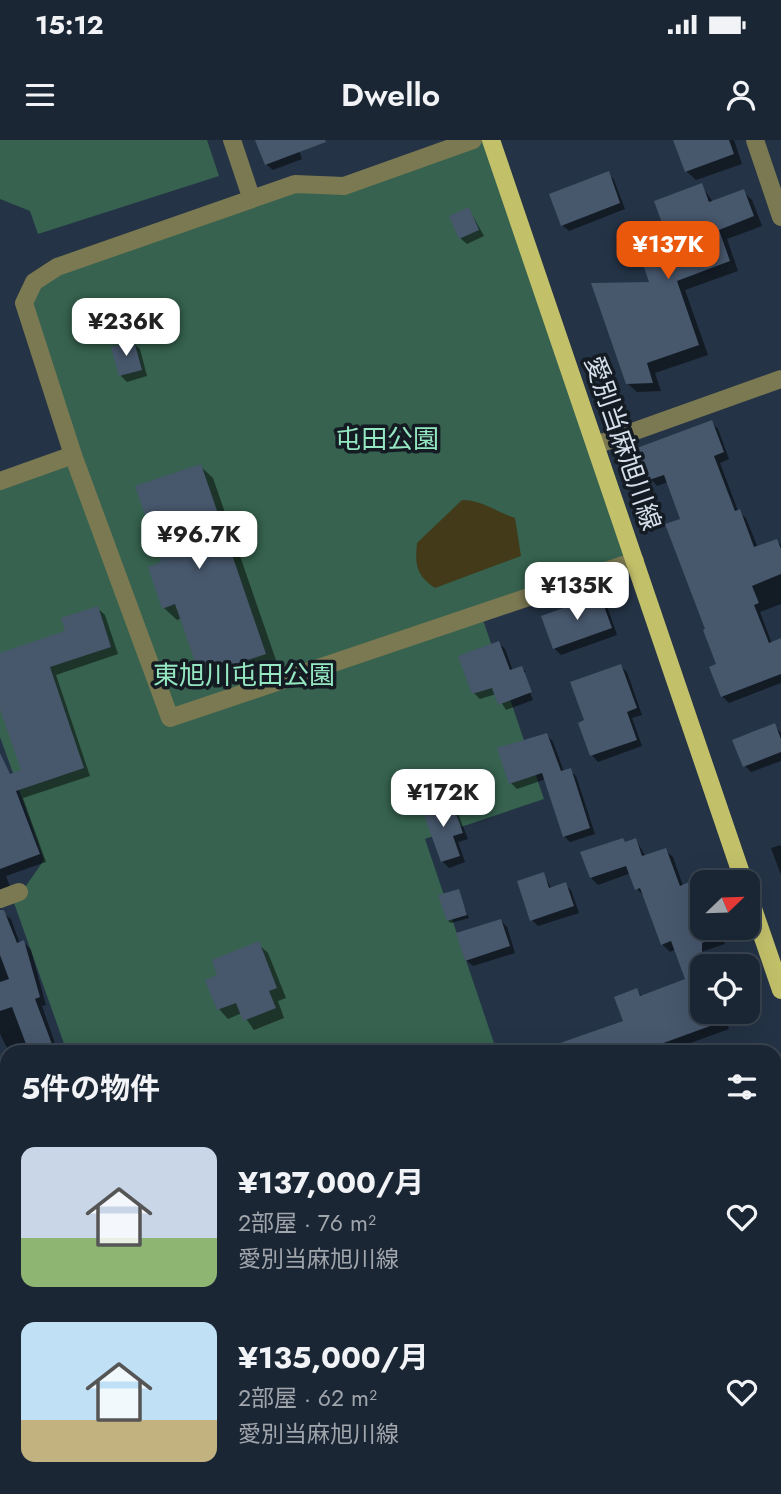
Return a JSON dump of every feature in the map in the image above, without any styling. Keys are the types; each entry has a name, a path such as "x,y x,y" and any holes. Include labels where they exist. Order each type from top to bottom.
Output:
{"main road":[{"name":"愛別当麻旭川線","path":"491,140 740,870"},
{"path":"760,929 781,990"}],"street":[{"path":"232,140 251,197"},
{"path":"473,140 344,186 295,184 251,197 57,267 34,282 24,303 74,455 170,718 635,561"},
{"path":"755,140 781,217"},
{"path":"596,445 781,379"},
{"path":"0,481 74,455"},
{"path":"0,899 19,892"}],"green space":[{"path":"0,140 207,140 219,176 38,234 30,211 0,199"},
{"name":"東旭川屯田公園","path":"473,140 491,140 635,561 481,614 544,799 425,839 495,1045 65,1045 14,903 44,860 0,737 0,481 73,454 24,303 34,282 295,184 344,186"}],"sand":[{"path":"462,500 483,504 515,518 521,556 435,588 424,579 418,569 417,543"}],"building":[{"path":"255,140 325,140 326,142 265,165"},
{"path":"673,140 729,140 734,154 685,172"},
{"path":"609,171 620,203 561,226 549,194"},
{"path":"702,183 709,202 744,189 754,216 719,230 730,261 677,281 699,345 647,363 653,383 626,384 591,283 649,282 644,267 674,256 654,201"},
{"path":"469,207 479,230 459,239 449,216"},
{"path":"134,341 142,370 119,376 111,347"},
{"path":"712,420 724,452 714,456 735,511 740,509 754,547 777,539 781,549 781,574 752,586 759,603 754,605 769,643 781,638 781,674 721,697 709,667 716,664 703,630 705,629 665,524 680,519 664,475 649,480 637,448"},
{"path":"201,464 266,654 200,676 175,604 162,609 148,567 161,562 135,486"},
{"path":"600,595 612,628 553,649 541,616"},
{"path":"98,606 111,647 50,667 84,768 16,791 40,854 0,869 0,753 10,774 21,770 0,709 0,653 65,631 61,618"},
{"path":"499,641 510,670 522,666 532,692 498,705 492,688 472,694 458,656"},
{"path":"621,664 637,708 627,712 637,740 590,756 578,723 584,720 570,682"},
{"path":"775,723 781,739 781,752 743,767 732,740"},
{"path":"547,733 561,771 571,768 590,828 563,837 542,773 509,784 497,748"},
{"path":"441,800 443,806 452,803 463,833 453,836 460,856 441,862 421,807"},
{"path":"623,838 625,842 636,838 642,856 666,848 680,886 690,882 690,940 709,940 702,943 702,954 690,954 690,1024 716,1024 658,1045 554,1045 623,1021 614,997 637,988 640,996 685,979 671,941 661,945 640,888 635,890 626,866 590,878 580,852"},
{"path":"544,872 549,888 566,882 574,906 530,921 517,881"},
{"path":"459,889 467,915 447,921 438,895"},
{"path":"0,910 4,910 17,943 24,940 40,997 35,999 52,1045 26,1045 12,1007 0,1011 0,982 9,979 0,955"},
{"path":"501,919 510,946 465,961 456,933"},
{"path":"259,941 277,988 269,991 276,1008 243,1021 236,1003 217,1010 205,980 217,975 212,960"}],"park label":[{"name":"屯田公園","path":"387,439"}]}
